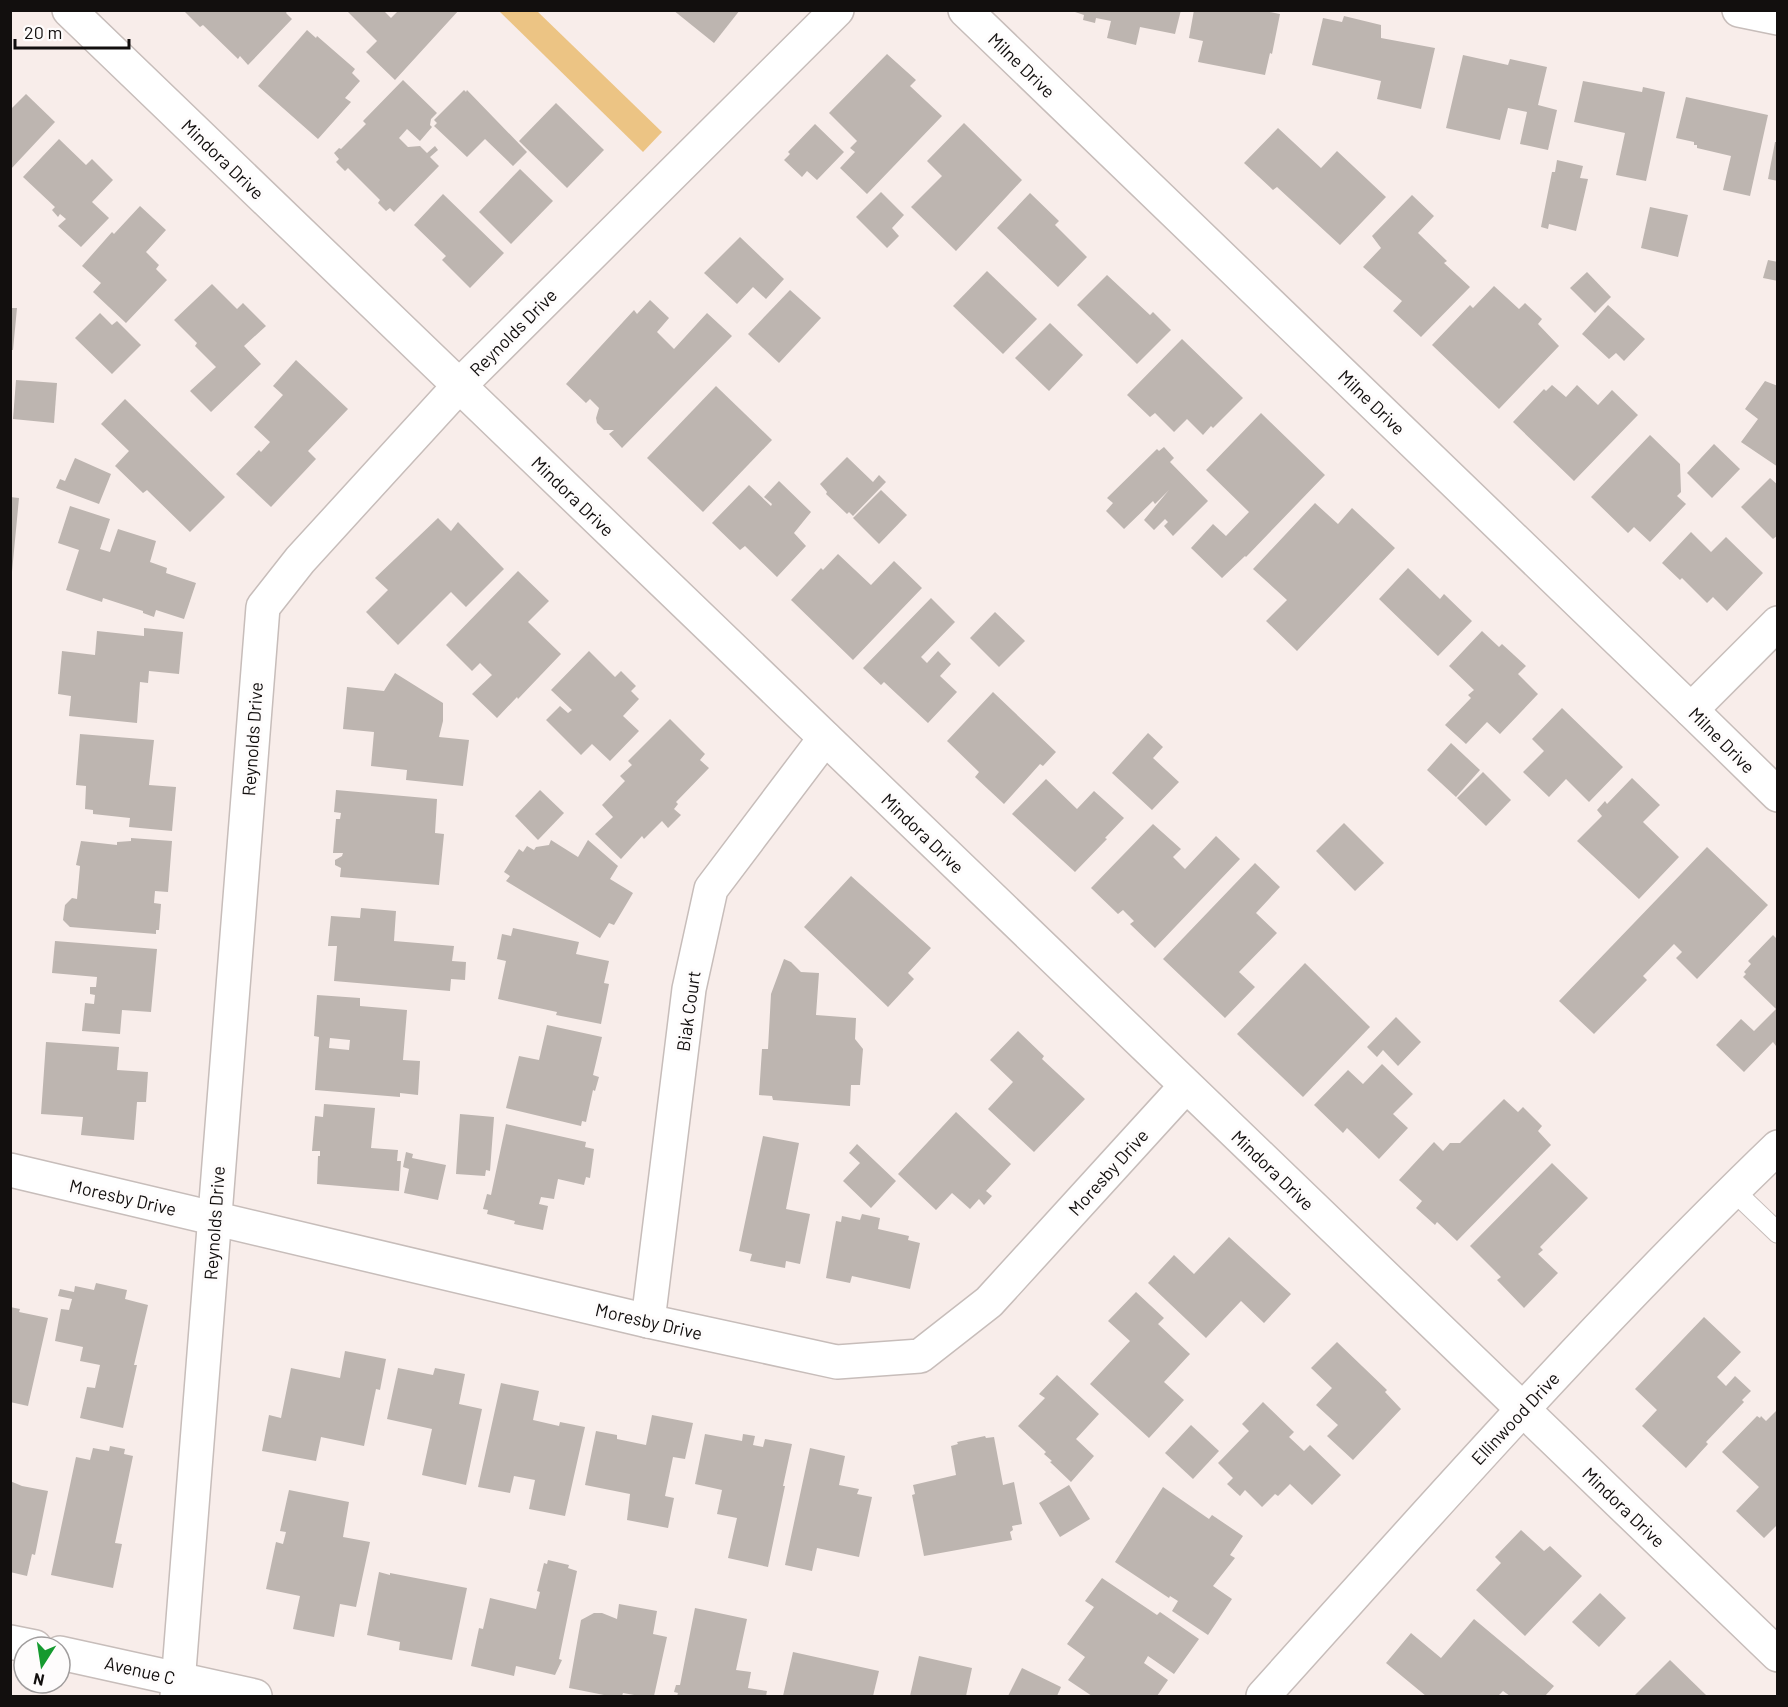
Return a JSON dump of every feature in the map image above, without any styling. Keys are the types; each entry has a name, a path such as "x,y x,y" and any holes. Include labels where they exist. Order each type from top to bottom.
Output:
{"street":[{"name":"Mindora Drive","path":"69,10 1778,1655"},
{"name":"Reynolds Drive","path":"178,1688 263,607 300,560 459,386 837,10"},
{"name":"Milne Drive","path":"965,10 1778,795"},
{"path":"1739,10 1778,18"},
{"path":"1691,710 1778,623"},
{"name":"Biak Court","path":"648,1322 690,989 711,889 825,738"},
{"name":"Moresby Drive","path":"10,1170 648,1322 837,1362 920,1356 989,1302 1186,1086"},
{"name":"Ellinwood Drive","path":"1263,1696 1522,1409 1733,1190 1778,1147"},
{"name":"Avenue C","path":"72,1657 178,1688 255,1696"}],"lane":[{"path":"1733,1190 1778,1233"}],"shaded area":[{"path":"499,11 537,11 662,132 643,152"}],"building":[{"path":"183,10 288,10 286,13 292,19 248,65 240,56 238,59 203,25 200,27"},
{"path":"346,10 383,10 391,18 399,10 459,10 395,80 366,52 377,41"},
{"path":"673,10 740,10 714,43"},
{"path":"1069,10 1181,10 1175,34 1140,27 1136,45 1107,38 1111,21 1096,18 1095,23 1083,20 1084,15"},
{"path":"1194,10 1260,10 1280,14 1265,75 1198,62 1203,41 1189,38"},
{"path":"1344,16 1381,25 1381,38 1435,48 1421,109 1377,99 1381,81 1312,65 1323,18 1342,22"},
{"path":"307,30 355,69 352,73 360,81 345,98 351,102 318,139 258,86"},
{"path":"887,54 916,80 910,86 942,116 867,194 840,168 855,152 850,148 857,141 829,113"},
{"path":"1463,55 1508,65 1510,59 1547,67 1538,105 1557,110 1548,150 1520,144 1527,112 1508,108 1500,140 1446,128"},
{"path":"403,80 437,113 431,119 432,127 420,141 407,129 399,138 408,147 420,146 427,153 435,146 438,150 430,157 439,166 394,212 390,208 386,211 378,203 380,200 348,168 345,171 336,162 339,159 334,153 366,124 363,121"},
{"path":"1583,81 1642,92 1643,87 1665,92 1646,181 1616,175 1625,133 1574,122"},
{"path":"464,90 466,92 467,90 527,152 513,166 485,139 467,157 434,126 437,123 434,120"},
{"path":"26,94 55,122 10,170 10,110"},
{"path":"1686,97 1768,115 1750,196 1723,190 1731,156 1697,148 1694,142 1676,138"},
{"path":"556,103 604,150 567,188 519,141"},
{"path":"964,123 1022,180 956,251 911,207 942,176 927,161"},
{"path":"815,124 844,152 817,180 807,171 802,177 784,160 790,154 788,152"},
{"path":"1278,128 1321,168 1337,151 1386,197 1340,245 1277,187 1273,190 1244,163"},
{"path":"59,139 86,165 92,159 113,180 92,202 109,218 81,247 58,226 66,219 60,214 58,217 52,210 55,207 23,177"},
{"path":"1775,142 1778,142 1778,181 1768,179"},
{"path":"1557,160 1583,166 1580,178 1588,179 1576,231 1549,224 1548,229 1541,227 1552,172 1555,172"},
{"path":"520,169 553,201 511,244 479,212"},
{"path":"881,192 904,215 892,228 899,236 887,248 856,217"},
{"path":"1030,193 1059,221 1055,225 1087,257 1058,287 997,228"},
{"path":"443,194 504,253 470,288 442,260 446,256 414,225"},
{"path":"1412,195 1434,216 1418,233 1447,261 1444,263 1470,287 1421,337 1393,311 1402,301 1363,267 1381,248 1372,236"},
{"path":"140,206 166,230 146,252 159,265 156,269 167,280 126,323 93,292 101,283 82,266 112,232 114,234"},
{"path":"1650,207 1688,215 1678,257 1641,248"},
{"path":"740,237 784,279 766,299 753,287 737,304 704,273"},
{"path":"1768,260 1778,262 1778,281 1763,278"},
{"path":"987,271 1037,319 1003,354 953,306"},
{"path":"1587,272 1611,297 1595,313 1570,288"},
{"path":"1107,275 1150,315 1153,312 1171,330 1137,364 1077,305"},
{"path":"212,284 237,309 243,303 266,326 244,346 261,364 211,412 190,391 216,367 195,346 197,343 174,320"},
{"path":"1494,286 1519,309 1525,303 1542,319 1538,324 1559,346 1499,409 1432,345 1470,305 1473,308"},
{"path":"790,290 821,318 779,363 748,334"},
{"path":"650,300 669,318 657,332 674,349 707,313 732,336 622,448 609,434 614,430 604,430 597,423 599,408 590,399 586,403 566,384 634,310 637,314"},
{"path":"1608,305 1645,339 1624,361 1616,353 1609,359 1582,334"},
{"path":"10,308 17,308 13,350 10,350"},
{"path":"100,313 112,325 117,321 141,345 112,374 75,338"},
{"path":"1050,323 1083,355 1049,391 1015,358"},
{"path":"1182,339 1243,398 1203,435 1187,419 1174,432 1155,413 1150,417 1127,395"},
{"path":"296,360 348,409 308,451 316,459 271,507 236,474 270,442 254,427 283,395 273,386"},
{"path":"16,380 57,383 54,423 13,419"},
{"path":"1765,381 1778,386 1778,467 1741,442 1758,419 1745,409"},
{"path":"1552,385 1566,397 1577,385 1598,405 1612,390 1638,415 1574,481 1513,422 1544,389 1546,391"},
{"path":"716,386 772,440 703,512 647,458"},
{"path":"125,399 225,497 190,532 147,490 143,493 115,466 129,451 101,424"},
{"path":"1261,413 1325,475 1246,557 1222,578 1191,548 1213,524 1226,536 1249,512 1206,470"},
{"path":"1650,435 1680,464 1681,492 1677,496 1686,504 1650,542 1634,527 1628,533 1591,497"},
{"path":"1714,444 1740,469 1712,498 1687,473"},
{"path":"1164,447 1174,458 1170,462 1208,501 1173,536 1164,526 1168,522 1165,519 1154,530 1144,520 1169,490 1155,504 1153,501 1124,529 1106,511 1113,503 1107,498 1157,449 1159,451"},
{"path":"847,457 873,482 879,475 886,482 853,516 849,512 847,514 826,494 827,492 820,484"},
{"path":"75,458 111,474 99,504 56,488 60,479 65,481"},
{"path":"1770,478 1778,485 1778,535 1773,539 1741,507"},
{"path":"779,481 811,512 794,533 806,546 777,577 745,546 740,550 712,523 749,485 771,506 772,504 764,497"},
{"path":"881,490 907,515 879,544 853,518"},
{"path":"10,497 19,498 12,572 10,572"},
{"path":"1315,503 1338,524 1352,508 1395,548 1297,651 1266,621 1287,600 1253,569"},
{"path":"70,506 110,519 100,549 110,552 118,529 156,541 150,562 167,568 166,573 196,583 184,619 156,610 154,617 103,598 102,602 66,590 79,550 58,543"},
{"path":"438,518 451,531 458,522 504,569 466,607 451,592 398,645 366,612 388,590 375,578"},
{"path":"1691,532 1711,552 1726,537 1763,573 1727,611 1713,597 1707,603 1682,578 1680,580 1662,563"},
{"path":"838,554 871,585 894,561 922,588 853,660 791,600 821,568 823,570"},
{"path":"1408,568 1440,599 1444,594 1472,621 1438,656 1379,599"},
{"path":"518,571 549,601 528,622 561,654 497,718 472,694 492,675 480,663 472,671 446,645"},
{"path":"931,598 955,622 921,657 927,663 938,651 951,664 940,676 957,692 928,723 884,682 881,685 863,668"},
{"path":"995,612 1025,641 999,667 970,638"},
{"path":"144,628 183,632 179,674 149,671 148,683 140,682 137,723 69,716 71,696 58,694 62,651 95,655 97,631 144,636"},
{"path":"1482,631 1499,647 1502,644 1526,666 1518,674 1538,694 1500,734 1487,722 1466,744 1445,725 1471,698 1468,695 1474,690 1449,666"},
{"path":"589,651 615,677 621,671 636,686 631,691 639,699 623,716 639,731 610,761 592,744 581,755 546,720 560,706 568,713 572,710 551,690"},
{"path":"395,673 443,703 443,721 439,737 469,740 463,786 406,780 407,770 371,766 374,732 343,729 347,687 384,691"},
{"path":"993,692 1056,752 1043,766 1040,764 1004,804 975,777 979,772 947,741"},
{"path":"1562,708 1623,767 1589,802 1566,779 1549,797 1523,772 1544,751 1532,739"},
{"path":"670,719 705,754 700,760 709,768 676,802 678,804 674,809 681,815 668,828 662,821 644,839 642,836 621,859 595,834 613,817 602,805 625,781 620,776 632,765 628,761"},
{"path":"1148,733 1163,747 1153,758 1179,782 1152,810 1112,773"},
{"path":"80,734 154,740 149,785 176,787 172,831 129,827 130,818 93,814 93,810 85,809 86,786 76,785"},
{"path":"1451,743 1480,770 1456,797 1427,770"},
{"path":"1483,772 1511,800 1486,826 1457,798"},
{"path":"1632,778 1660,805 1643,822 1679,857 1639,899 1577,841 1602,816 1597,810 1605,801 1607,804"},
{"path":"1046,779 1077,809 1094,791 1124,818 1075,872 1012,814"},
{"path":"336,790 437,799 435,833 444,834 439,885 340,877 341,868 335,865 335,860 343,853 333,853 336,819 340,819 341,813 334,812"},
{"path":"540,790 564,813 538,840 515,816"},
{"path":"1344,823 1384,863 1355,891 1316,851"},
{"path":"1153,824 1181,849 1173,857 1185,869 1216,836 1240,859 1155,948 1130,924 1134,921 1123,910 1118,914 1091,888"},
{"path":"131,838 172,841 168,892 155,891 154,903 161,904 159,930 156,930 156,934 70,927 63,920 65,905 72,898 77,899 80,866 76,865 81,841 117,845 117,842 131,841"},
{"path":"551,840 578,857 588,840 618,866 610,879 633,893 614,925 609,923 600,938 506,881 510,876 504,872 519,849 523,852 527,846 534,850 536,847 549,845"},
{"path":"1707,847 1768,905 1697,979 1676,958 1682,952 1674,944 1643,976 1647,980 1594,1034 1559,1001"},
{"path":"1255,863 1280,887 1256,913 1277,933 1239,972 1255,987 1225,1018 1163,959"},
{"path":"851,876 931,948 908,973 914,979 888,1007 804,927"},
{"path":"361,908 396,911 394,941 454,946 452,961 466,962 465,980 451,979 450,991 334,981 337,946 328,946 331,916 360,918"},
{"path":"513,928 579,942 576,954 609,961 604,983 609,984 601,1024 556,1015 557,1012 498,999 506,961 497,959 502,934 511,936"},
{"path":"1773,935 1778,940 1778,1044 1776,1046 1773,1042 1744,1072 1716,1045 1741,1019 1754,1031 1776,1009 1743,977 1751,964 1748,961"},
{"path":"55,941 157,949 151,1012 122,1010 120,1034 82,1031 85,1003 94,1004 95,995 90,994 90,987 96,987 97,977 52,973"},
{"path":"784,959 791,962 801,972 819,973 816,1015 856,1018 855,1039 863,1049 860,1085 851,1085 850,1106 773,1100 772,1096 759,1095 762,1049 768,1049 771,994"},
{"path":"1305,963 1370,1027 1303,1097 1237,1034"},
{"path":"317,995 360,998 360,1006 407,1010 403,1060 420,1061 418,1095 400,1093 400,1097 315,1090 319,1037 314,1036","holes":["330,1038 350,1040 349,1050 329,1048"]},
{"path":"1396,1017 1421,1042 1398,1066 1383,1050 1377,1057 1367,1047"},
{"path":"547,1025 602,1037 593,1075 599,1077 595,1091 593,1090 586,1122 582,1121 581,1126 506,1108 519,1056 539,1060"},
{"path":"1018,1031 1044,1056 1042,1059 1085,1099 1034,1152 988,1109 1013,1082 990,1060"},
{"path":"46,1042 119,1047 117,1070 148,1072 146,1102 137,1102 134,1140 81,1135 83,1117 41,1114"},
{"path":"1382,1064 1413,1094 1393,1114 1408,1128 1379,1159 1347,1128 1343,1133 1314,1105 1348,1070 1363,1084"},
{"path":"1504,1099 1518,1112 1523,1107 1542,1126 1538,1131 1551,1145 1457,1241 1437,1222 1435,1225 1416,1208 1422,1201 1399,1180 1434,1142 1443,1151 1450,1143 1460,1143"},
{"path":"324,1104 375,1108 371,1148 398,1150 397,1161 401,1161 399,1191 317,1184 320,1151 312,1151 315,1116 323,1117"},
{"path":"956,1112 1011,1164 986,1191 992,1196 984,1205 979,1199 970,1209 952,1193 936,1210 898,1174"},
{"path":"460,1114 494,1117 490,1171 486,1170 485,1176 456,1174"},
{"path":"506,1124 586,1142 585,1147 594,1149 590,1178 586,1177 584,1185 558,1179 554,1199 541,1197 539,1204 548,1206 543,1230 514,1224 515,1221 487,1214 488,1210 483,1209 487,1194 491,1195"},
{"path":"763,1136 799,1143 786,1209 810,1214 800,1264 786,1261 785,1268 750,1261 752,1254 739,1251"},
{"path":"857,1144 896,1181 871,1208 843,1181 860,1163 849,1153"},
{"path":"406,1152 413,1154 412,1158 446,1165 438,1200 404,1193 409,1169 403,1167"},
{"path":"1552,1163 1588,1198 1540,1247 1543,1250 1538,1254 1558,1273 1524,1308 1497,1280 1501,1277 1470,1246"},
{"path":"862,1214 880,1218 878,1229 909,1236 908,1240 920,1243 910,1289 852,1276 850,1283 826,1278 836,1221 841,1222 842,1216 860,1220"},
{"path":"1229,1237 1291,1294 1264,1323 1241,1301 1206,1338 1148,1283 1174,1255 1194,1274"},
{"path":"96,1283 127,1290 125,1299 148,1305 123,1428 80,1418 87,1387 95,1388 100,1365 80,1361 83,1347 55,1341 61,1309 69,1310 72,1299 58,1296 60,1289 74,1292 75,1286 94,1290"},
{"path":"1136,1292 1164,1318 1158,1324 1190,1354 1164,1382 1184,1400 1149,1438 1090,1384 1130,1341 1108,1321"},
{"path":"10,1307 20,1309 19,1312 48,1318 28,1406 10,1402"},
{"path":"1704,1317 1741,1352 1717,1377 1726,1386 1735,1376 1751,1391 1686,1468 1642,1426 1657,1410 1635,1389"},
{"path":"1337,1342 1387,1390 1385,1392 1401,1409 1353,1460 1327,1436 1338,1425 1316,1405 1332,1388 1311,1368"},
{"path":"345,1351 386,1359 380,1390 376,1389 364,1446 321,1437 316,1461 262,1451 269,1415 281,1418 291,1368 340,1378"},
{"path":"398,1368 433,1375 435,1368 465,1374 459,1404 482,1409 466,1485 422,1475 432,1429 387,1419"},
{"path":"1057,1375 1099,1414 1076,1439 1094,1456 1071,1482 1050,1462 1052,1461 1044,1454 1046,1452 1018,1426 1045,1398 1039,1394"},
{"path":"501,1383 539,1391 533,1420 559,1426 560,1422 585,1427 565,1516 529,1509 535,1480 514,1476 510,1493 478,1487"},
{"path":"1263,1402 1294,1432 1289,1437 1304,1451 1310,1445 1341,1475 1312,1505 1290,1484 1262,1507 1245,1490 1240,1496 1227,1484 1233,1478 1218,1463 1249,1431 1242,1424"},
{"path":"1778,1409 1778,1524 1764,1538 1736,1511 1759,1487 1722,1452 1757,1416 1760,1418 1761,1416 1766,1421"},
{"path":"652,1415 693,1423 685,1459 673,1457 665,1496 674,1498 668,1528 627,1520 630,1494 585,1485 596,1431 617,1435 617,1439 646,1445"},
{"path":"1191,1425 1219,1451 1193,1479 1165,1453"},
{"path":"705,1434 742,1441 743,1434 755,1436 753,1445 763,1447 765,1439 792,1444 768,1567 728,1558 737,1518 717,1514 722,1490 695,1484"},
{"path":"985,1436 986,1438 994,1437 1003,1485 1014,1482 1022,1524 1012,1526 1013,1530 1010,1532 1012,1540 924,1556 912,1495 915,1494 913,1485 956,1475 951,1446 958,1444 957,1442"},
{"path":"110,1446 125,1449 124,1454 133,1456 115,1543 122,1544 113,1588 51,1575 76,1457 90,1460 93,1448 109,1451"},
{"path":"810,1448 845,1456 839,1485 859,1489 857,1494 872,1497 859,1557 817,1548 812,1571 785,1565"},
{"path":"10,1481 48,1491 35,1555 32,1554 27,1576 10,1572"},
{"path":"1069,1485 1090,1519 1060,1537 1039,1503"},
{"path":"1163,1487 1209,1519 1212,1515 1243,1536 1230,1555 1235,1558 1213,1586 1232,1599 1208,1635 1172,1611 1178,1601 1170,1596 1169,1598 1115,1562"},
{"path":"289,1490 349,1502 343,1537 370,1542 356,1607 340,1604 334,1637 293,1629 300,1596 266,1589 276,1542 283,1544 286,1532 280,1531"},
{"path":"1521,1530 1544,1551 1550,1546 1582,1576 1525,1636 1476,1590 1501,1563 1495,1557"},
{"path":"548,1560 569,1565 568,1568 577,1571 559,1659 562,1660 555,1675 516,1666 514,1676 471,1666 479,1628 483,1629 490,1598 536,1609 540,1592 537,1591 544,1563 547,1564"},
{"path":"379,1572 467,1588 452,1660 399,1650 400,1642 367,1635"},
{"path":"1102,1578 1157,1615 1160,1612 1199,1639 1174,1674 1148,1656 1144,1663 1168,1680 1157,1696 1092,1696 1068,1680 1085,1657 1067,1644 1094,1607 1085,1601"},
{"path":"1600,1593 1626,1618 1599,1647 1572,1622"},
{"path":"619,1604 657,1611 653,1634 667,1637 654,1696 623,1693 622,1696 609,1696 569,1688 581,1620 594,1613 602,1613 617,1619"},
{"path":"695,1608 747,1619 736,1670 751,1672 748,1688 767,1691 766,1696 677,1696 678,1693 674,1692 676,1685 680,1685"},
{"path":"1474,1619 1554,1686 1545,1696 1510,1696 1503,1691 1498,1696 1426,1696 1386,1663 1411,1633 1441,1658"},
{"path":"793,1652 879,1671 873,1696 783,1696"},
{"path":"919,1656 972,1668 966,1696 910,1696"},
{"path":"1670,1660 1707,1696 1634,1696"},
{"path":"1022,1668 1061,1687 1057,1696 1008,1696"}]}
